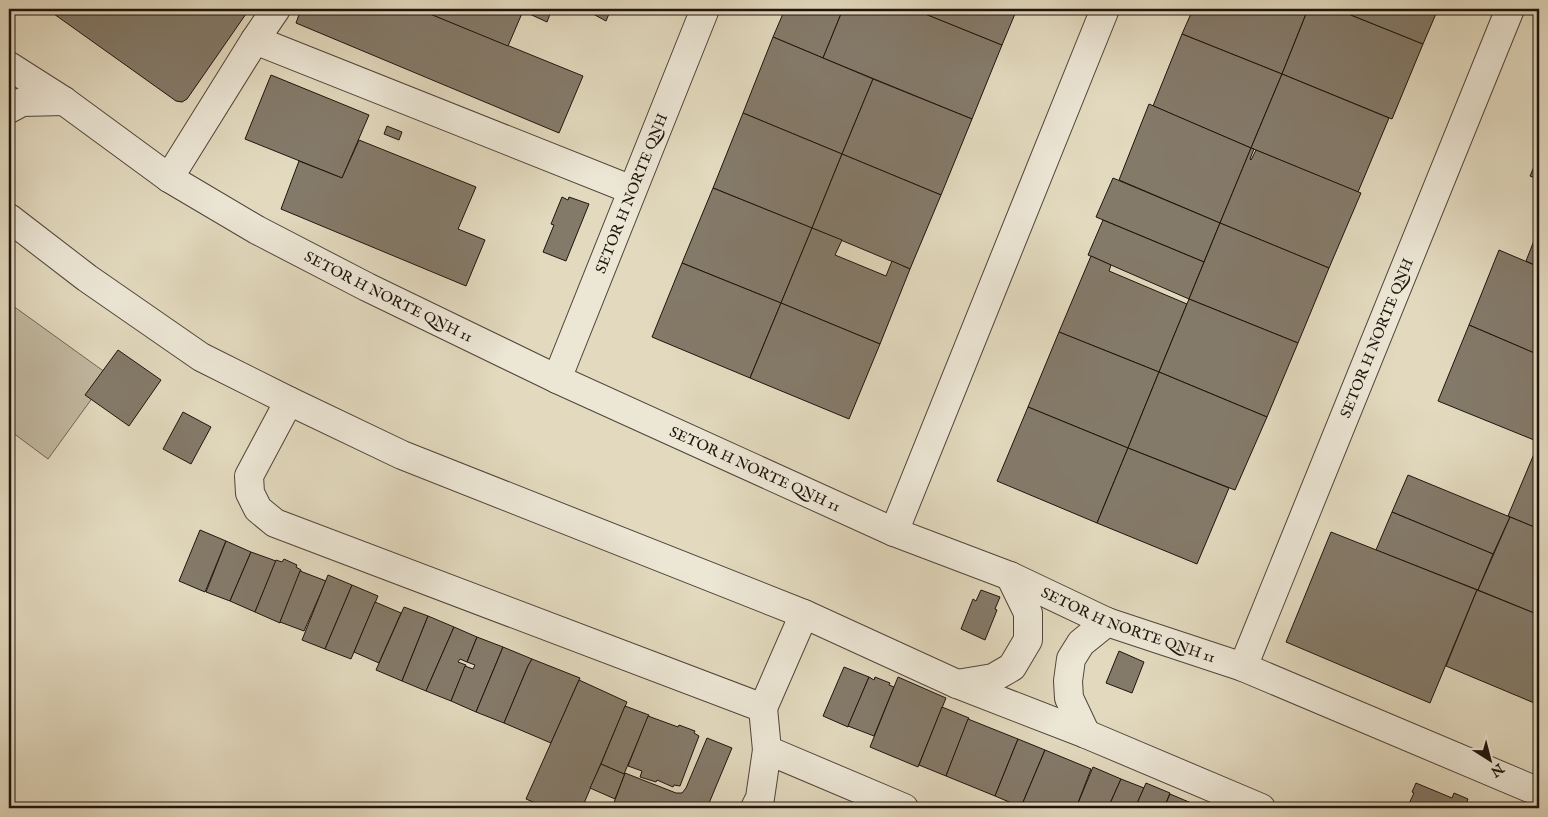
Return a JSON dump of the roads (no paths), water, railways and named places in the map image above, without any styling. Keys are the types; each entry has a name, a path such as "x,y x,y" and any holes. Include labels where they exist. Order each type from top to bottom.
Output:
{"street":[{"path":"170,178 276,9"},
{"name":"SETOR H NORTE QNH","path":"557,379 705,9"},
{"path":"894,532 1105,9"},
{"name":"SETOR H NORTE QNH","path":"1243,667 1510,9"},
{"path":"255,40 632,190"},
{"name":"SETOR H NORTE QNH 11","path":"9,66 64,101 170,178 257,230 367,287 557,379 894,532 1010,576 1107,622 1243,667 1539,792"},
{"path":"9,109 22,102 64,101"},
{"path":"9,218 87,278 202,357 288,401 402,455 804,614 957,684 1086,734 1261,808"},
{"path":"288,401 249,476 250,493 258,509 276,523 763,708"},
{"path":"957,684 994,678 1012,667 1028,640 1028,613 1010,576"},
{"path":"754,808 760,798 767,750 763,708 804,614"},
{"path":"1086,734 1069,698 1068,681 1071,659 1081,643 1107,622"},
{"path":"767,750 904,808"}]}
